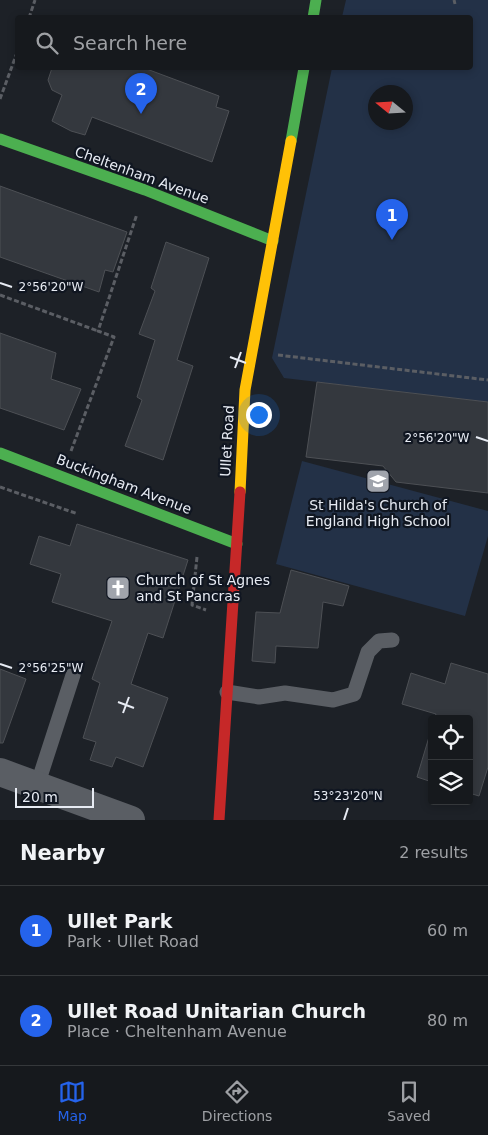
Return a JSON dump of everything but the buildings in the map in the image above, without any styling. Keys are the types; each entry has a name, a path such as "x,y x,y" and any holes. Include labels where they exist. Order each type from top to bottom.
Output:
{"main road":[{"path":"314,15 316,0"},
{"name":"Ullet Road","path":"219,820 245,390 304,70"},
{"name":"Cheltenham Avenue","path":"0,139 145,190 273,241"},
{"name":"Buckingham Avenue","path":"0,454 237,544"}],"street":[{"path":"0,772 131,820"}],"lane":[{"path":"228,692 259,697 286,693 333,700 354,694 368,652 380,641 392,640"},
{"path":"37,786 73,675"}],"path":[{"path":"30,15 35,0"},
{"path":"0,99 15,58"},
{"path":"98,331 145,190"},
{"path":"0,295 114,337 62,476"},
{"path":"252,352 488,380"},
{"path":"0,487 85,516"},
{"path":"198,554 192,605 232,619"}],"shaded area":[{"path":"346,0 488,0 488,402 284,378 272,358 332,70 473,70 473,15 342,15"},
{"path":"302,461 488,511 488,536 465,616 276,564"}],"traffic: fast":[{"path":"314,15 316,0"},
{"path":"291,141 304,70"},
{"path":"0,139 145,190 273,241"},
{"path":"0,453 237,544"}],"traffic: slow":[{"path":"240,492 245,390 291,141"}],"traffic: jam":[{"path":"219,820 240,492"}],"place":[{"name":"Ullet Road Unitarian Church","path":"141,114"},
{"name":"Ullet Park","path":"392,240"},
{"name":"St Hilda's Church of England High School","path":"378,481"},
{"name":"Church of St Agnes and St Pancras","path":"118,588"}]}
